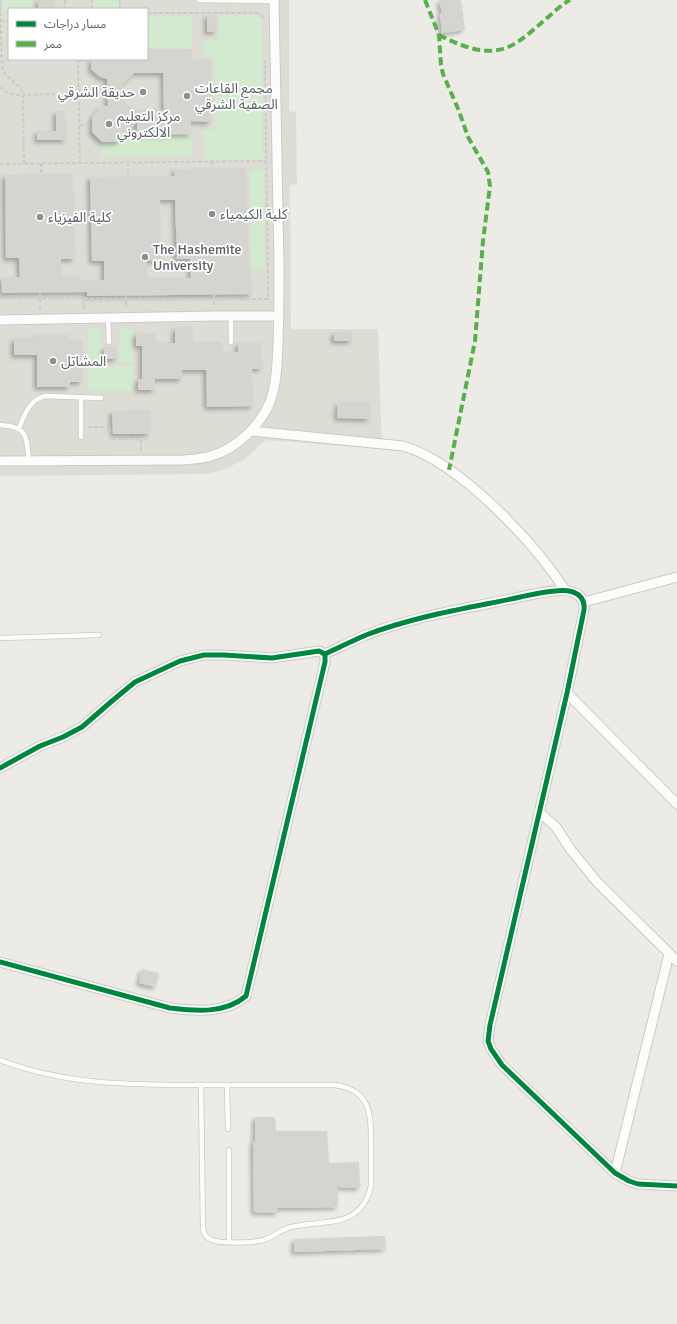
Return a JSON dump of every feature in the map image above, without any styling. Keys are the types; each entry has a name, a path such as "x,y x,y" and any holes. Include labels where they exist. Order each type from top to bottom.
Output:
{"street":[{"path":"0,461 198,459 212,456 225,450 251,431 261,418 269,403 274,388 277,368 279,316 278,160 274,0"},
{"path":"0,320 40,318 279,316"},
{"path":"251,431 403,446 417,450 449,470 475,489 544,559 565,590"},
{"path":"584,602 677,577"},
{"path":"324,654 366,635 427,615 534,594 565,590 575,593 584,602 584,610 567,693 490,1025 488,1041 496,1058 505,1069 615,1173 638,1184 677,1186"},
{"path":"0,768 40,746 63,737 82,727 136,682 180,661 204,655 272,658 319,651 324,654"},
{"path":"0,962 170,1008 193,1011 228,1007 239,1002 246,996 325,662 324,654"},
{"path":"567,693 677,804"},
{"path":"540,812 556,827 575,856 597,882 677,961"},
{"path":"615,1173 669,954"}],"lane":[{"path":"198,0 274,0"},
{"path":"230,342 231,316"},
{"path":"108,318 109,342"},
{"path":"19,428 28,407 35,399 45,396 81,396 101,398"},
{"path":"81,396 81,436"},
{"path":"0,425 14,426 23,431 26,438 29,461"},
{"path":"0,638 99,635"},
{"path":"0,1060 55,1075 103,1083 146,1085 201,1085 335,1085 349,1088 360,1096 368,1108 371,1122 371,1186 367,1199 359,1210 348,1218 336,1222 292,1227 258,1242 218,1242 209,1239 204,1233 203,1229 201,1085"},
{"path":"228,1085 228,1129"},
{"path":"229,1150 229,1242"}],"path":[{"path":"0,0 2,70 6,76 19,87 23,94 24,164"},
{"path":"148,13 257,13 263,17 264,27"},
{"path":"0,298 40,299 126,297 268,299 264,59"},
{"path":"80,163 78,60 91,60"},
{"path":"0,87 12,94 108,93"},
{"path":"80,125 92,124"},
{"path":"0,164 278,160"},
{"path":"212,161 212,169"},
{"path":"128,162 128,177"},
{"path":"41,164 41,175"},
{"path":"40,293 40,318"},
{"path":"214,295 214,316"},
{"path":"126,297 127,317"},
{"path":"81,427 110,427 110,439 141,439 141,454"}],"shaded area":[{"name":"The Hashemite University","path":"0,0 289,0 289,111 296,112 297,184 290,185 291,329 378,329 382,449 266,440 245,459 223,470 205,474 0,476"}],"green space":[{"path":"3,0 33,0 33,8 8,8 8,11 3,11"},
{"path":"94,0 119,0 119,8 94,8"},
{"path":"219,15 255,15 260,17 262,21 263,159 205,159 204,130 215,129 214,57 204,57 204,40 219,40"},
{"path":"148,17 192,17 192,49 148,49"},
{"path":"128,128 137,128 138,135 191,134 192,156 102,157 102,142 118,142 128,132"},
{"path":"250,170 264,170 265,269 251,269"},
{"path":"88,329 101,329 101,362 87,362"},
{"path":"120,329 133,329 133,362 119,362"},
{"path":"89,367 133,367 133,391 89,390"}],"building":[{"path":"38,0 55,0 55,8 38,8"},
{"path":"439,0 461,0 465,30 442,33 440,14 442,13"},
{"path":"216,14 217,31 207,32 207,15"},
{"name":"مجمع القاعات الصفية الشرقي","path":"148,49 192,49 192,60 211,59 211,122 191,121 191,134 137,135 137,122 118,142 102,142 92,132 92,117 102,106 108,106 107,79 100,77 91,69 91,60 148,60","holes":["134,73 163,73 164,110 135,110 123,100 123,84"]},
{"path":"56,111 65,111 66,140 37,140 37,131 56,131"},
{"path":"246,168 249,275 251,275 252,294 87,296 87,292 2,293 1,277 20,277 19,258 6,258 5,175 73,174 75,259 61,259 61,277 79,276 79,280 104,280 104,261 92,261 90,177 175,176 174,169","holes":["160,200 175,200 177,259 190,259 191,278 147,278 147,261 161,260"]},
{"path":"193,327 193,342 222,342 222,352 238,352 238,343 261,343 262,369 252,369 253,406 207,407 206,370 182,370 182,379 155,379 155,390 138,390 138,379 142,379 142,346 136,346 136,333 155,334 156,343 175,343 175,328"},
{"path":"352,331 352,341 334,341 334,332"},
{"name":"المشاتل","path":"36,335 69,335 69,340 82,340 82,382 70,382 70,387 37,387 37,355 14,355 14,338 36,338"},
{"path":"104,347 117,347 117,359 104,359"},
{"path":"338,402 370,402 370,419 337,418"},
{"path":"150,410 150,434 113,434 112,411"},
{"path":"142,969 159,973 156,987 139,983"},
{"path":"255,1117 275,1117 276,1131 327,1131 329,1163 359,1162 360,1188 338,1187 338,1207 278,1208 278,1213 254,1212 253,1141 255,1141"},
{"path":"385,1236 386,1249 294,1252 294,1239"}],"marked path":[{"path":"425,0 439,35 443,74 459,111 468,137 488,172 490,186 483,241 475,341 449,470"},
{"path":"439,35 463,46 480,50 489,51 506,48 522,39 570,0"}],"cycle path":[{"path":"325,654 366,635 420,618 540,593 563,590 573,592 581,597 584,610 567,693 490,1025 488,1041 491,1049 502,1065 615,1173 638,1184 677,1186"},
{"path":"0,768 40,746 63,737 82,727 135,682 180,661 204,655 272,658 319,651 325,655 325,662 246,996 229,1006 210,1010 170,1008 0,962"}],"place":[{"name":"حديقة الشرقي","path":"143,92"},
{"name":"مجمع القاعات الصفية الشرقي","path":"187,96"},
{"name":"مركز التعليم الالكتروني","path":"109,124"},
{"name":"كلية الكيمياء","path":"212,214"},
{"name":"كلية الفيزياء","path":"40,217"},
{"name":"The Hashemite University","path":"145,257"},
{"name":"المشاتل","path":"53,361"}]}
